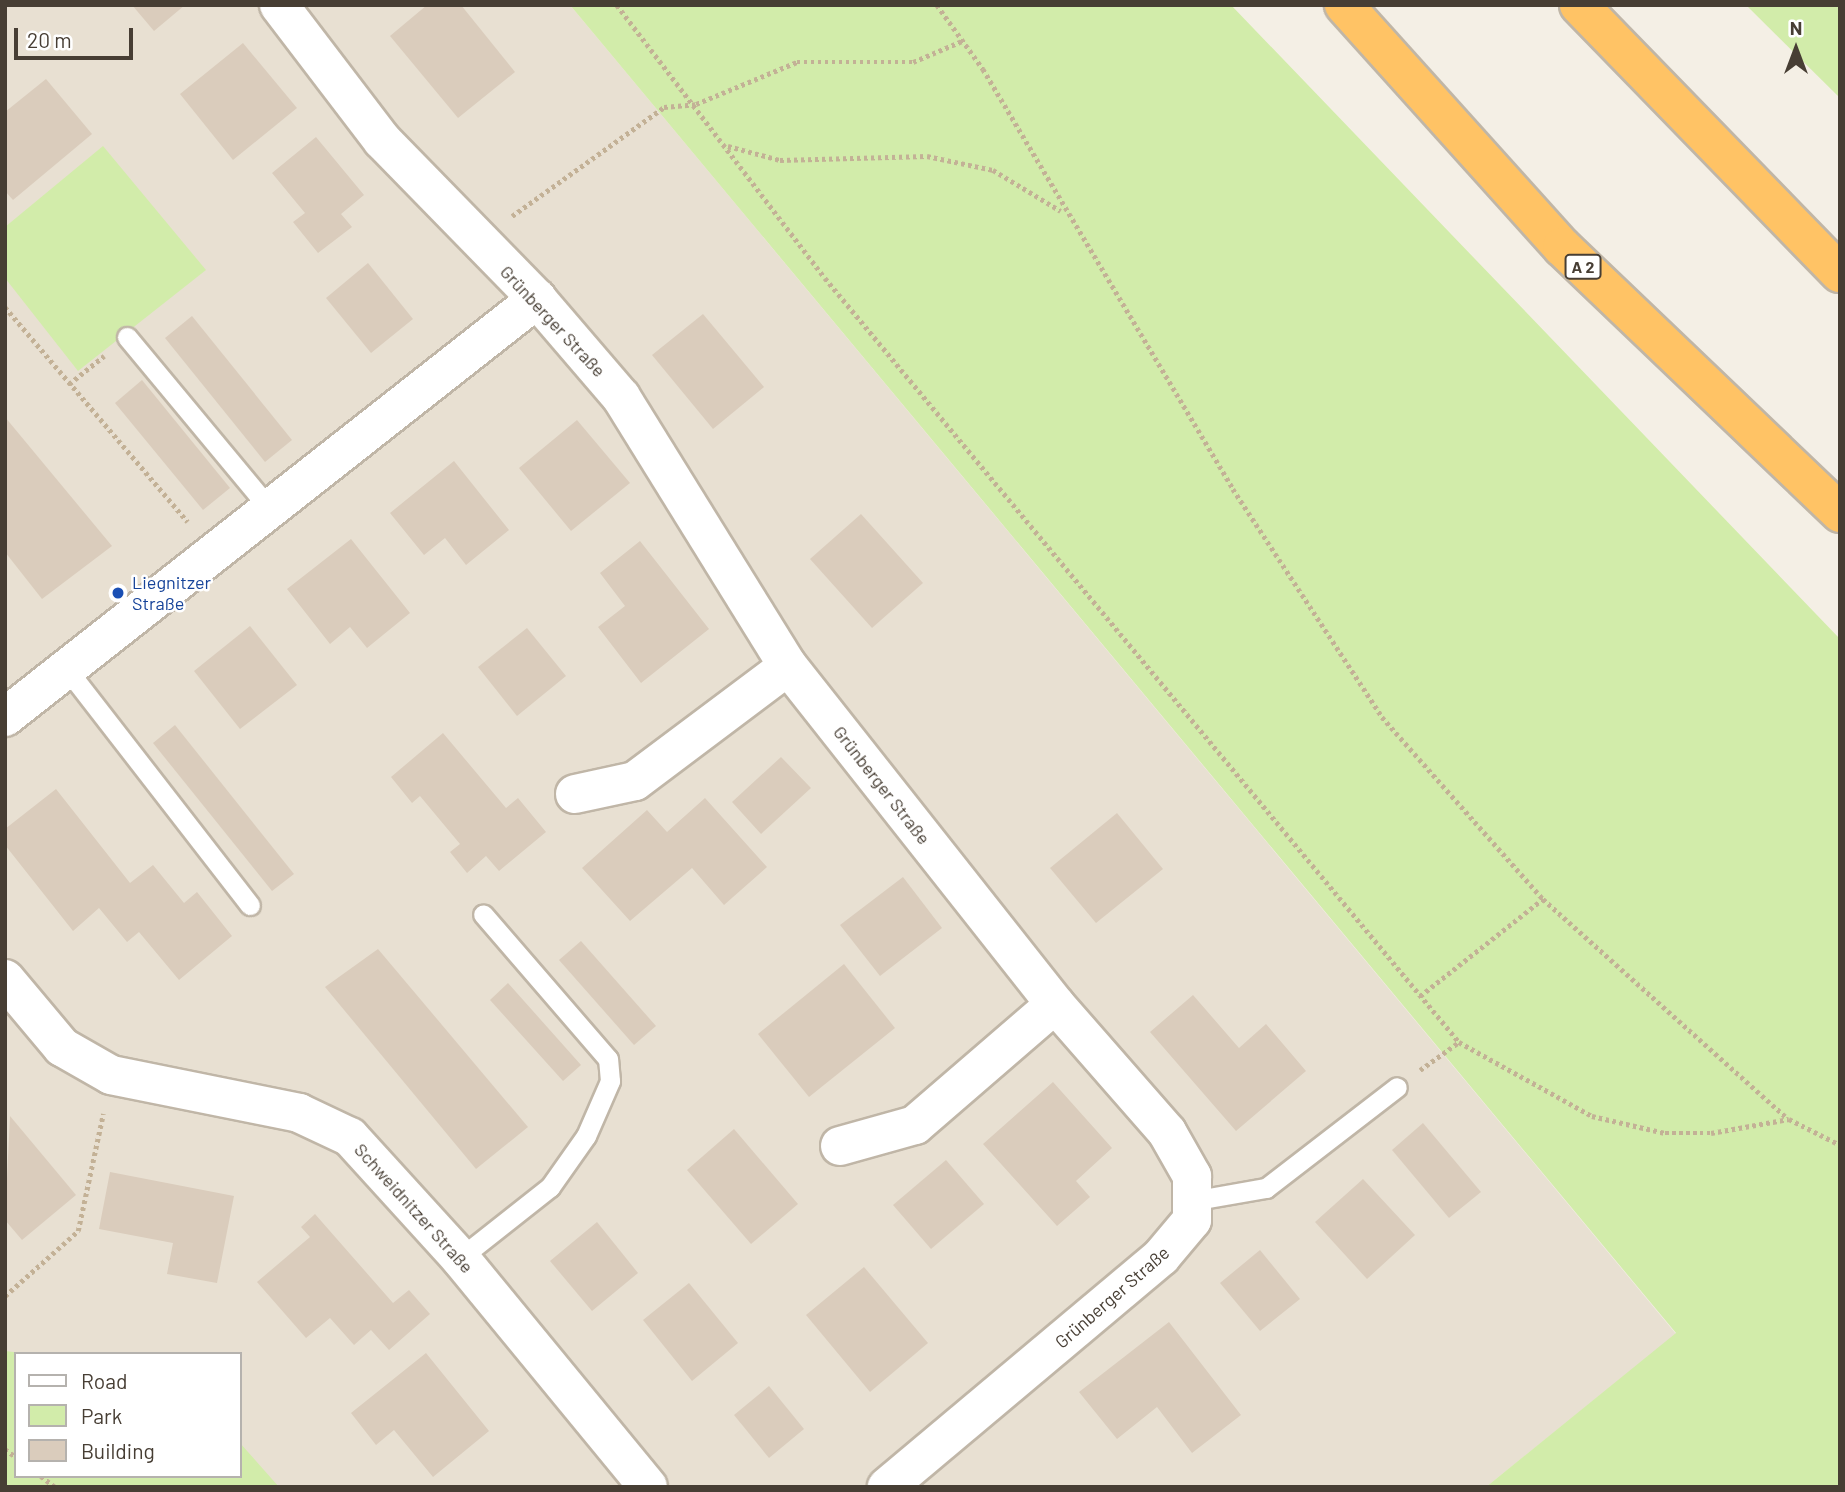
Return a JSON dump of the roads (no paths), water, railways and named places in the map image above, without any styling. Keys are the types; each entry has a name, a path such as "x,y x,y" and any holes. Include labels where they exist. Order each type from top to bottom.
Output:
{"highway":[{"name":"A 2","path":"1344,5 1562,247 1840,513"},
{"path":"1579,5 1840,273"}],"street":[{"name":"Grünberger Straße","path":"279,5 383,140 477,241 537,299 621,397 788,666 1055,1004 1167,1132 1197,1200 1192,1220 1161,1257 887,1487"},
{"path":"5,717 537,299"},
{"path":"575,794 635,781 788,666"},
{"name":"Schweidnitzer Straße","path":"5,979 62,1048 111,1075 299,1113 328,1125 370,1154 460,1258 648,1487"},
{"path":"840,1146 915,1125 1055,1004"}],"lane":[{"path":"127,337 270,509"},
{"path":"66,668 250,905"},
{"path":"460,1258 550,1187 586,1136 610,1081 608,1059 483,914"},
{"path":"1197,1200 1266,1188 1397,1087"}],"place":[{"name":"Liegnitzer Straße","path":"118,593"}]}
